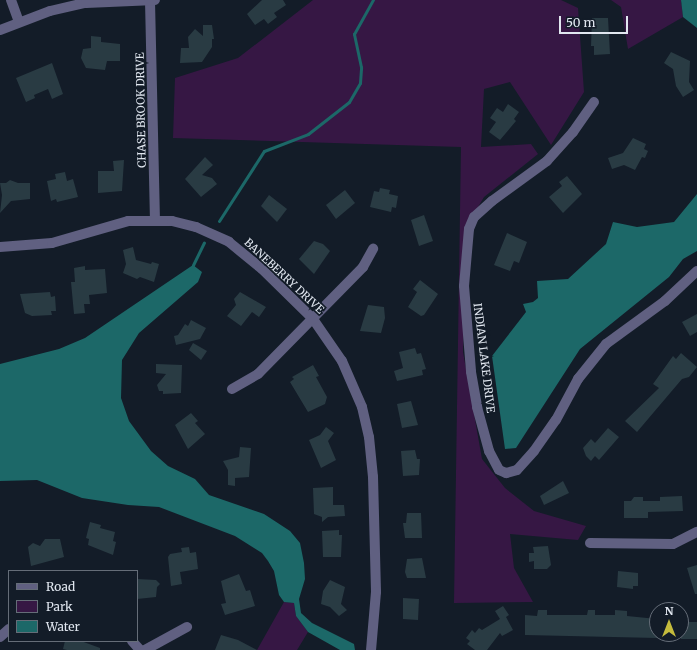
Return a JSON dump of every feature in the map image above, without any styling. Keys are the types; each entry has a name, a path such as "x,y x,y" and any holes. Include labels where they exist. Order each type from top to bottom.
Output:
{"street":[{"path":"11,0 19,22"},
{"path":"0,30 50,11 86,3 153,0"},
{"name":"CHASE BROOK DRIVE","path":"153,0 155,219"},
{"name":"INDIAN LAKE DRIVE","path":"594,102 573,132 547,161 492,201 474,217 469,229 464,286 472,372 477,407 487,444 499,470 506,473 517,470 530,456 556,420 578,379 606,344 665,301 697,271"},
{"name":"BANEBERRY DRIVE","path":"0,247 52,243 115,224 155,219 196,227 229,242 262,269 313,319 342,361 362,407 369,437 373,477 376,592 371,650"},
{"path":"232,389 258,374 368,262 373,249"},
{"path":"590,543 673,544 697,532"},
{"path":"145,650 187,628"},
{"path":"0,637 8,631"},
{"path":"133,642 140,650"}],"green space":[{"path":"313,0 561,0 578,8 584,92 551,145 510,82 484,89 481,147 531,144 538,154 484,197 466,227 463,352 482,459 505,488 534,511 586,526 578,540 510,534 514,568 533,602 454,603 461,147 173,138 175,78 238,58"},
{"path":"611,0 681,0 683,17 628,49 621,7"},
{"path":"284,602 294,603 296,616 308,632 297,650 257,650"}],"water":[{"path":"681,0 697,0 697,28 683,17"},
{"path":"697,194 697,251 683,259 669,277 580,349 516,448 505,449 492,356 526,312 523,304 533,302 538,298 537,281 568,279 606,244 613,222 637,227 674,222"},
{"path":"193,265 202,272 198,282 139,333 122,360 121,398 129,421 151,451 168,466 195,479 209,495 264,514 290,531 300,543 304,563 305,579 299,599 301,613 312,623 354,644 355,650 340,650 308,632 296,616 294,603 284,602 279,595 274,571 262,553 235,536 159,507 128,505 82,498 37,480 0,481 0,364 59,349 85,338"}],"building":[{"path":"262,0 283,0 286,5 274,13 277,17 268,24 264,19 255,25 247,14"},
{"path":"592,18 608,18 610,54 594,55 594,46 591,46"},
{"path":"203,25 212,25 214,39 212,39 212,47 202,62 180,63 181,48 189,48 188,37 195,29 203,36"},
{"path":"91,36 101,37 101,42 120,44 120,61 107,61 105,70 86,68 81,58 83,49 91,48"},
{"path":"671,52 690,61 689,82 694,90 683,97 676,86 673,69 664,63"},
{"path":"52,63 63,94 52,99 48,89 34,95 35,98 26,102 16,78"},
{"path":"508,104 519,112 514,119 516,121 500,140 489,132 496,122 490,118 497,108 503,112"},
{"path":"633,138 646,144 644,149 648,151 645,158 642,157 635,170 624,165 612,169 608,158 623,153"},
{"path":"205,157 213,165 202,175 212,178 217,184 201,197 185,179"},
{"path":"124,160 122,191 98,193 98,171 114,171 113,161"},
{"path":"65,172 67,181 73,179 78,197 57,202 56,199 51,201 47,181 56,179 55,174"},
{"path":"567,176 582,194 563,213 549,197 562,186 559,182"},
{"path":"10,180 18,183 30,183 30,199 11,201 0,213 2,195 0,183 6,183"},
{"path":"380,188 390,190 389,194 398,196 396,208 392,207 391,212 370,207 374,191 379,192"},
{"path":"345,190 355,203 336,219 326,205"},
{"path":"269,195 287,209 277,222 261,206"},
{"path":"424,215 433,241 419,246 411,220"},
{"path":"507,233 527,242 519,263 514,261 510,271 494,265"},
{"path":"314,241 323,244 330,251 314,274 299,259"},
{"path":"133,247 136,260 151,264 152,262 159,264 154,282 140,277 137,279 123,273 126,264 123,250"},
{"path":"85,266 85,270 105,269 107,293 89,295 90,304 84,304 85,313 74,314 71,282 75,282 74,268"},
{"path":"420,280 438,294 424,315 421,316 408,307 417,292 413,289"},
{"path":"50,292 51,297 55,296 56,311 51,311 52,315 32,316 25,313 20,294"},
{"path":"240,292 266,307 259,317 252,312 241,326 227,316 236,305 234,299"},
{"path":"368,305 384,307 385,318 381,333 360,331"},
{"path":"697,314 697,332 690,336 682,322"},
{"path":"191,320 206,328 200,339 176,345 174,336 178,335 185,324 188,326"},
{"path":"193,343 207,351 201,360 189,350"},
{"path":"415,348 417,354 421,353 426,369 422,370 423,375 397,381 394,371 403,368 399,352"},
{"path":"681,353 697,367 689,377 682,379 637,432 625,421 659,388 653,384 673,356 676,359"},
{"path":"156,364 182,365 181,393 163,394 163,391 159,391 157,385 166,374 156,373"},
{"path":"313,365 319,376 316,377 327,397 325,404 308,412 290,382 294,379 292,377"},
{"path":"411,401 418,425 402,428 397,404"},
{"path":"191,413 198,421 195,423 205,434 188,449 175,425"},
{"path":"326,427 334,433 328,441 336,460 321,468 309,440 320,435"},
{"path":"608,428 619,437 599,460 595,456 591,461 586,456 583,448 591,439 595,443"},
{"path":"240,447 251,448 249,477 235,478 235,486 228,485 228,470 223,461 239,457"},
{"path":"415,450 417,459 420,459 419,475 403,476 401,451"},
{"path":"563,481 569,493 544,505 540,496"},
{"path":"333,487 333,505 344,505 345,516 328,517 322,522 322,517 314,514 313,488"},
{"path":"682,496 683,511 648,512 648,518 624,518 624,501 631,501 634,497 643,497 643,501 660,501 660,497"},
{"path":"407,513 421,513 422,538 405,538 403,523 406,523"},
{"path":"90,522 101,525 100,528 115,532 113,541 116,542 113,555 88,545 89,539 86,538"},
{"path":"339,530 339,535 342,535 341,557 323,557 322,531"},
{"path":"45,539 60,539 64,557 31,566 28,547 33,543 40,546"},
{"path":"548,546 551,565 547,569 534,569 534,561 529,562 529,553 534,553 533,547"},
{"path":"189,547 190,553 196,552 198,569 180,572 182,584 171,586 168,557 170,554 182,552 181,548"},
{"path":"422,558 426,578 407,578 405,572 407,559"},
{"path":"697,565 697,594 695,594 687,568"},
{"path":"618,571 638,573 638,586 633,586 633,589 617,587"},
{"path":"239,574 246,591 250,590 255,606 225,615 221,604 226,603 221,581"},
{"path":"138,579 156,580 160,584 157,587 156,597 138,599"},
{"path":"330,580 345,587 341,604 347,610 339,616 330,607 321,604 323,591"},
{"path":"403,598 419,599 418,620 403,619"},
{"path":"503,606 509,615 506,617 513,630 502,636 500,633 487,650 475,650 467,644 470,641 466,638 472,630 475,633 479,628 482,630 500,619 495,611"},
{"path":"538,610 547,610 547,615 587,615 588,610 595,610 595,615 615,615 615,610 627,611 627,616 649,618 649,638 525,635 525,615 537,616"},
{"path":"689,622 697,622 697,639 689,639"},
{"path":"221,635 238,640 257,650 215,650"},
{"path":"65,642 84,642 100,648 100,650 67,650 63,649"}],"waterway":[{"path":"219,221 264,151 308,134 349,102 360,83 361,67 354,34 373,0"},
{"path":"193,265 204,242"}]}
